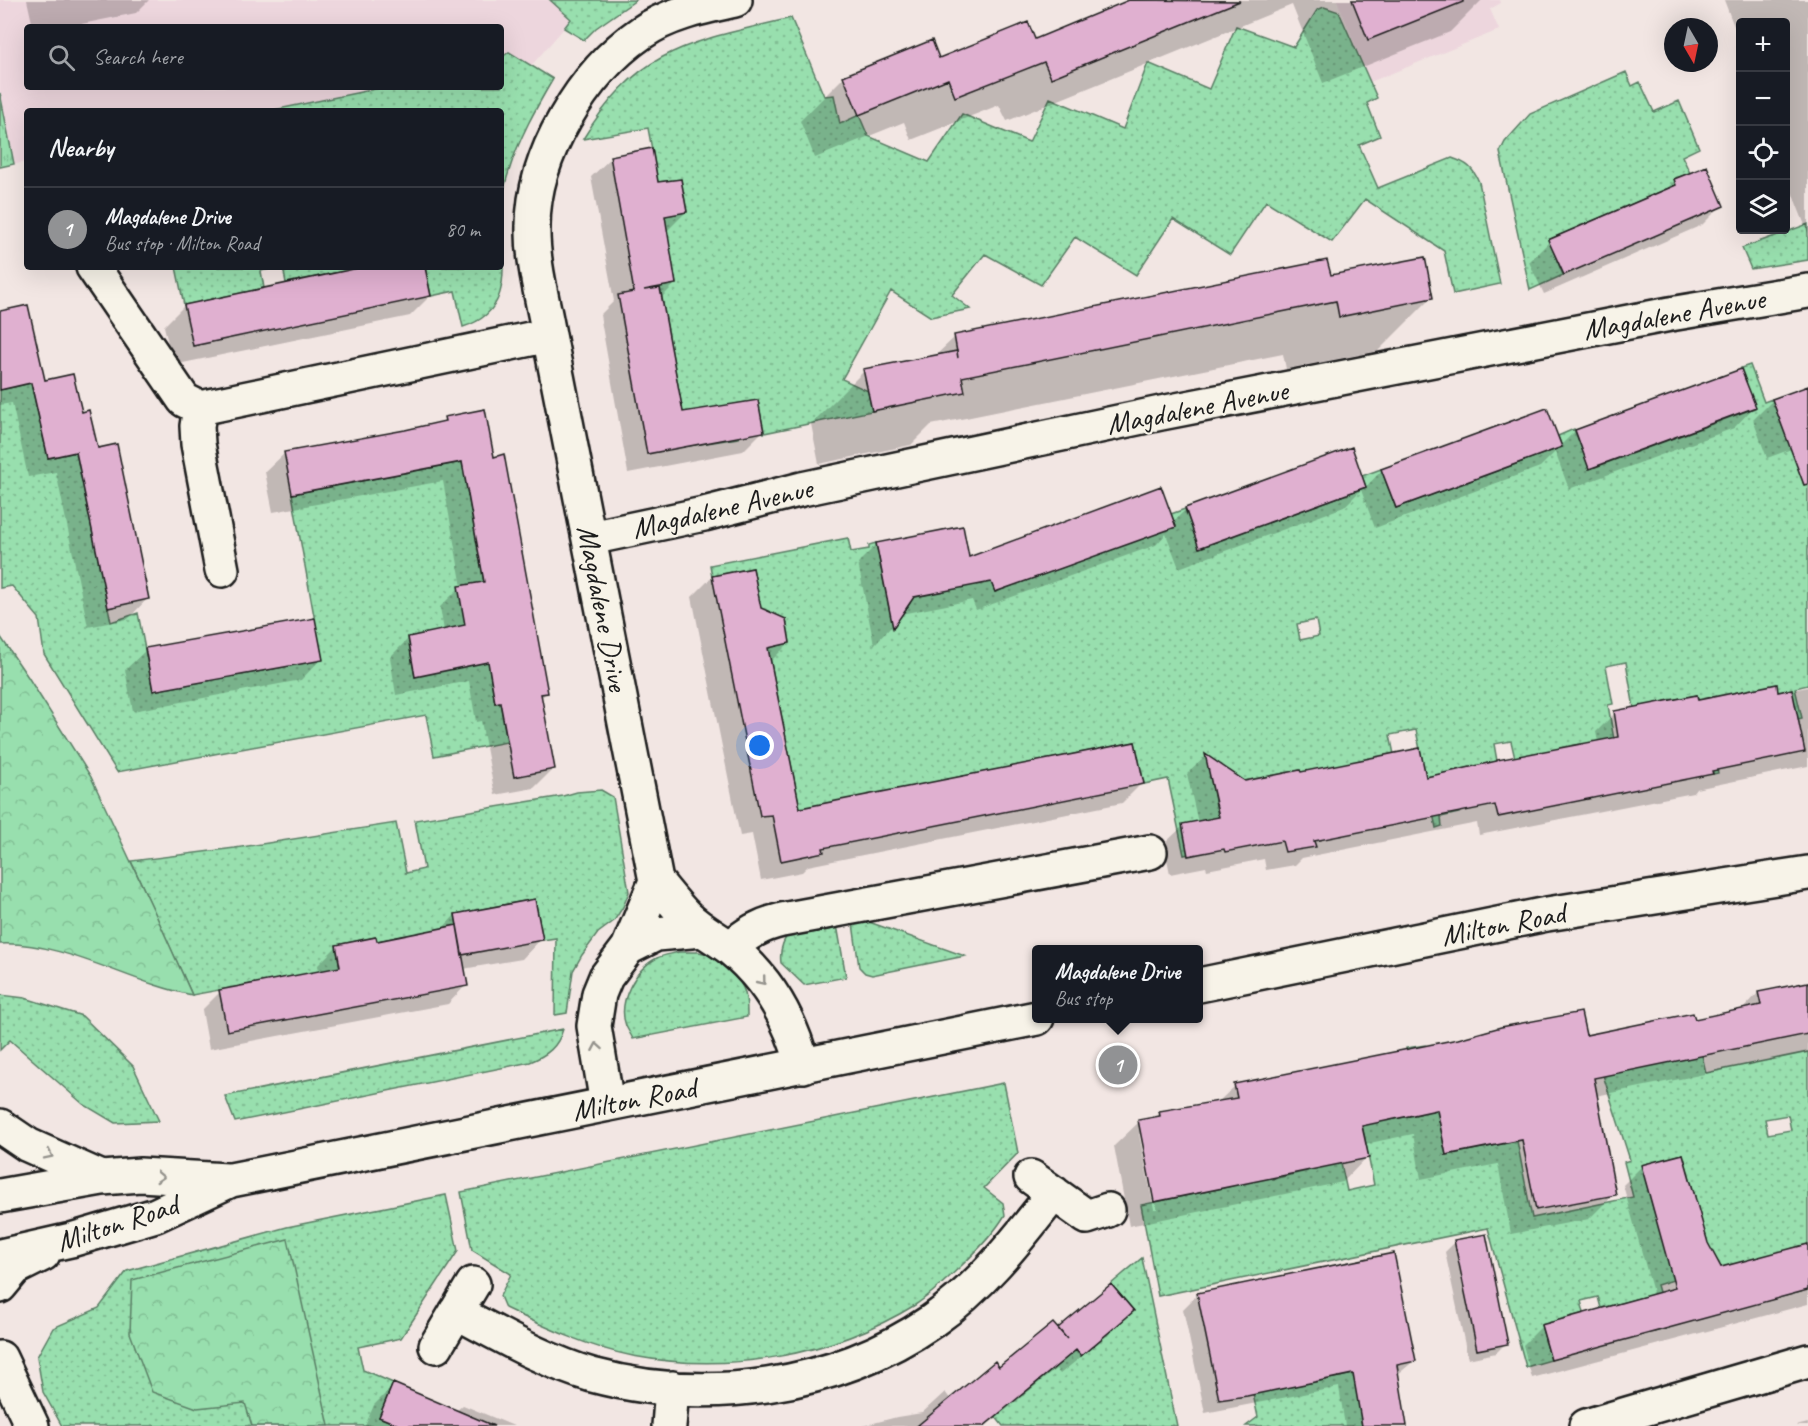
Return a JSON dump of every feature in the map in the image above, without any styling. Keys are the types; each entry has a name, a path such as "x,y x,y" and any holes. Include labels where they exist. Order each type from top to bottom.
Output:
{"street":[{"name":"Magdalene Drive","path":"656,882 549,335 533,244 532,224 538,188 560,126 576,99 613,56 642,32 672,16 735,0"},
{"path":"95,270 184,400 200,408 549,335"},
{"name":"Magdalene Avenue","path":"590,538 704,514 802,489 1161,413 1670,314 1808,291"},
{"path":"200,408 197,426 198,444 222,570"},
{"path":"730,948 753,930 782,920 1150,852"},
{"name":"Milton Road","path":"1203,984 1547,914 1808,873"},
{"path":"607,1104 594,1019 599,994 606,977 628,948 656,882 686,916 702,930 730,948 758,976 781,1008 794,1035 803,1066"},
{"path":"628,948 656,934 702,930"},
{"name":"Milton Road","path":"0,1256 71,1240 156,1215 231,1180 1032,1019"},
{"path":"0,1126 28,1145 102,1178"},
{"name":"Milton Road","path":"0,1196 102,1178 140,1175 231,1180"},
{"path":"456,1312 529,1350 582,1371 619,1381 672,1388 748,1389 822,1372 889,1347 933,1320 969,1290 1020,1236 1043,1185 1087,1216 1108,1210"},
{"path":"0,1286 15,1268 71,1240"},
{"path":"436,1346 473,1284"},
{"path":"0,1358 32,1426"},
{"path":"1586,1426 1808,1361"},
{"path":"669,1426 672,1388"}],"shaded area":[{"path":"0,0 550,0 572,19 531,66 509,53 504,56 504,24 24,24 24,90 370,90 284,108 24,108 24,163 0,167"},
{"path":"1337,0 1500,0 1501,3 1490,9 1499,30 1370,82"}],"green space":[{"path":"550,0 636,0 596,28 584,40 564,28 571,19"},
{"path":"1324,7 1339,12 1377,98 1367,103 1380,136 1359,145 1378,188 1452,158 1469,167 1479,182 1500,284 1453,294 1444,251 1365,199 1332,242 1266,201 1230,255 1173,219 1136,275 1075,237 1041,285 985,254 952,295 970,309 931,317 891,291 842,379 868,391 872,411 764,433 758,400 734,404 739,438 689,446 660,287 676,284 664,216 687,212 681,179 658,182 648,128 583,139 604,108 625,84 648,66 697,42 791,18 824,96 834,95 840,124 859,115 868,136 929,162 962,114 1029,142 1050,98 1123,129 1148,63 1209,89 1236,26 1294,47 1317,10"},
{"path":"509,52 553,79 528,124 513,159 504,193 504,108 284,108 370,90 504,90 504,56"},
{"path":"1626,72 1632,86 1640,82 1654,112 1679,101 1699,148 1682,156 1690,173 1674,179 1676,185 1549,240 1563,275 1530,290 1500,152 1505,142 1530,114"},
{"path":"0,93 14,164 0,167"},
{"path":"1808,224 1808,260 1751,269 1742,248 1780,234 1790,234 1790,231"},
{"path":"177,270 266,270 261,271 264,288 184,305"},
{"path":"284,270 349,270 286,283"},
{"path":"426,270 503,270 499,296 492,309 480,319 463,327 455,291 431,296"},
{"path":"1750,365 1764,402 1772,399 1787,438 1808,431 1808,685 1795,688 1802,718 1798,719 1800,730 1715,759 1718,773 1713,774 1697,695 1665,701 1639,737 1626,662 1606,666 1613,704 1608,705 1623,792 1620,793 1581,744 1559,748 1526,807 1511,741 1494,744 1497,761 1450,772 1459,813 1441,817 1442,826 1436,828 1416,730 1390,735 1397,769 1312,831 1300,770 1239,782 1237,776 1230,771 1210,775 1224,847 1184,855 1168,779 1144,784 1135,742 800,809 768,648 790,643 786,619 762,616 753,568 712,576 710,565 848,538 851,552 869,549 869,545 876,543 889,608 896,611 906,609 910,598 931,594 985,565 995,592 1176,526 1171,514 1185,509 1200,548 1366,487 1362,476 1381,469 1396,508 1562,447 1558,436 1574,429 1590,469 1755,408 1741,368","holes":["1316,620 1319,636 1300,640 1297,624"]},
{"path":"0,373 4,389 31,383 48,458 76,452 111,622 138,613 153,691 322,660 292,494 462,462 484,582 459,586 495,644 490,673 495,703 500,702 507,742 434,756 426,715 117,772 44,654 39,618 12,586 0,588","holes":["426,633 415,677 408,637"]},
{"path":"0,636 91,777 192,995 145,982 48,949 0,944"},
{"path":"601,790 613,797 629,892 614,921 598,933 573,971 567,1013 555,1015 556,938 543,940 535,899 455,914 457,926 377,941 375,937 336,945 340,968 192,995 131,861 235,848 396,823 406,873 424,869 415,820 577,792"},
{"path":"852,916 965,956 872,975 865,973 859,967"},
{"path":"836,919 846,977 804,985 781,963 785,940 793,927"},
{"path":"679,952 705,953 729,968 743,988 747,1017 633,1039 624,1017 626,997 630,987 649,963 659,957"},
{"path":"0,995 25,998 82,1016 133,1066 159,1121 115,1123 83,1104 10,1040 0,1050"},
{"path":"563,1029 551,1050 530,1062 235,1122 225,1096"},
{"path":"1425,1045 1446,1155 1517,1141 1532,1218 1633,1197 1624,1162 1630,1160 1603,1075 1702,1055 1706,1073 1808,1052 1808,1244 1790,1249 1801,1292 1769,1300 1673,1280 1657,1285 1669,1328 1654,1332 1644,1297 1601,1308 1598,1297 1581,1301 1584,1313 1541,1325 1551,1360 1526,1367 1488,1228 1158,1296 1141,1205 1232,1186 1269,1160 1273,1179 1307,1171 1303,1154 1340,1159 1347,1191 1374,1185 1361,1120 1390,1120 1420,1114 1406,1048","holes":["1788,1115 1791,1130 1768,1134 1765,1119","1683,1154 1695,1196 1653,1207 1642,1165"]},
{"path":"1004,1083 1018,1153 984,1188 1003,1203 1005,1215 966,1261 933,1292 915,1305 883,1323 815,1348 743,1361 706,1363 633,1356 600,1348 552,1330 505,1308 500,1296 511,1274 472,1250 461,1192"},
{"path":"446,1195 458,1251 401,1338 358,1347 363,1370 393,1383 379,1417 401,1426 62,1426 43,1392 37,1357 53,1328 99,1308 127,1271 287,1227"},
{"path":"288,1239 329,1426 252,1426 245,1403 197,1408 152,1392 130,1333 132,1280"},
{"path":"1142,1258 1177,1426 1003,1426 991,1411 1023,1394 1076,1350 1081,1356 1134,1311 1111,1284"},
{"path":"1374,1370 1361,1421 1362,1426 1246,1426 1258,1417 1253,1394"}],"building":[{"path":"1129,0 1240,1 1051,78 1044,62 955,97 948,79 859,115 843,76 932,40 939,58 1028,22 1035,39"},
{"path":"1352,0 1463,0 1463,2 1368,40"},
{"path":"652,148 658,182 681,179 687,212 665,216 676,284 644,290 660,288 683,412 758,400 764,432 647,454 618,295 634,292 610,156"},
{"path":"1707,166 1724,206 1564,275 1548,240 1676,185 1674,179"},
{"path":"1425,257 1433,298 1339,317 1336,301 962,377 965,392 872,411 863,369 957,351 954,335 1327,260 1331,275"},
{"path":"349,270 426,270 431,296 193,346 184,305"},
{"path":"28,305 45,380 73,374 82,412 89,410 98,448 117,444 149,599 108,608 76,452 48,458 31,383 0,390 0,311"},
{"path":"1741,369 1756,407 1589,469 1575,430"},
{"path":"1808,386 1808,484 1804,485 1772,399"},
{"path":"1547,408 1562,447 1396,508 1381,469"},
{"path":"485,409 494,457 504,454 548,693 541,694 555,769 514,777 500,702 495,703 488,662 415,677 408,637 465,625 458,586 484,582 462,462 292,494 284,452 405,430 445,421 444,417"},
{"path":"1352,447 1366,487 1199,548 1185,508"},
{"path":"1161,486 1176,527 995,592 991,582 914,597 893,628 876,543 963,526 969,557"},
{"path":"753,568 761,608 786,619 790,643 768,648 800,808 1135,742 1144,784 823,848 824,852 781,861 772,815 760,816 712,576"},
{"path":"315,618 323,660 153,691 145,648"},
{"path":"1777,684 1778,692 1792,689 1805,752 1712,771 1713,774 1498,817 1495,805 1314,841 1316,847 1285,852 1282,841 1225,852 1224,849 1188,856 1182,824 1219,817 1205,754 1245,781 1420,748 1426,777 1497,760 1618,737 1614,711 1697,695 1698,700"},
{"path":"535,899 543,940 462,955 455,914"},
{"path":"457,925 468,986 227,1031 219,990 340,967 336,945 376,937 377,941"},
{"path":"1808,982 1808,1034 1594,1078 1616,1195 1536,1210 1522,1140 1446,1155 1437,1110 1362,1126 1369,1158 1154,1202 1138,1120 1160,1116 1159,1111 1237,1098 1234,1084 1581,1012 1586,1035 1693,1013 1695,1019 1761,1005 1758,992"},
{"path":"1683,1154 1708,1243 1721,1267 1808,1244 1808,1290 1551,1360 1541,1325 1675,1288 1641,1165"},
{"path":"1486,1234 1508,1344 1477,1350 1454,1240"},
{"path":"1394,1253 1416,1361 1397,1365 1407,1426 1362,1426 1353,1374 1219,1400 1197,1293"},
{"path":"1111,1284 1134,1311 1081,1356 1076,1350 984,1426 917,1426 995,1361 999,1367 1053,1323 1067,1339 1058,1328"},
{"path":"393,1383 494,1426 401,1426 379,1417"}],"place":[{"name":"Magdalene Drive","path":"1118,1065"}]}
